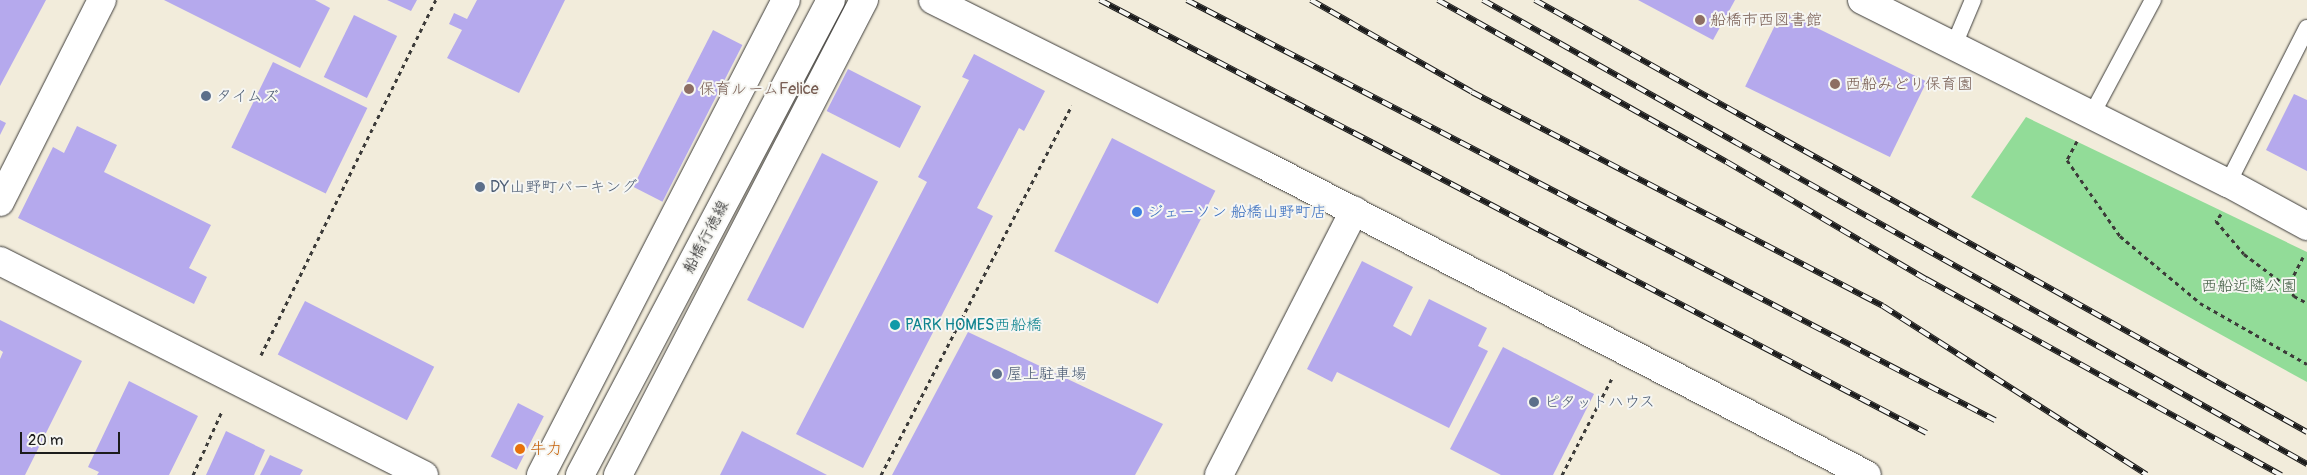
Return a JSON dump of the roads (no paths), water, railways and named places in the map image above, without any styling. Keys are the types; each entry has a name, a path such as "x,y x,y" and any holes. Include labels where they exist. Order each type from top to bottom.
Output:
{"street":[{"path":"0,202 102,0"},
{"path":"541,475 786,0"},
{"name":"船橋行徳線","path":"580,475 831,0"},
{"path":"618,475 864,0"},
{"path":"933,0 1354,211 1867,475"},
{"path":"1862,0 1954,45 2086,126 2228,183 2307,226"},
{"path":"1219,475 1354,211"},
{"path":"0,260 424,475"}],"lane":[{"path":"1954,45 1973,0"},
{"path":"2086,126 2153,0"},
{"path":"2228,183 2307,28"}],"railway":[{"path":"1100,0 1927,433"},
{"path":"1187,0 1995,420"},
{"path":"1311,0 1472,92 1883,306 2147,475"},
{"path":"1438,0 1727,162 1926,279 2281,475"},
{"path":"1483,0 2307,464"},
{"path":"1535,0 2307,432"}],"place":[{"name":"船橋市西図書館","path":"1700,20"},
{"name":"西船みどり保育園","path":"1835,84"},
{"name":"保育ルームFelice","path":"689,89"},
{"name":"タイムズ","path":"206,96"},
{"name":"DY山野町パーキング","path":"480,187"},
{"name":"ジェーソン 船橋山野町店","path":"1137,212"},
{"name":"PARK HOMES西船橋","path":"895,325"},
{"name":"屋上駐車場","path":"997,374"},
{"name":"ピタットハウス","path":"1534,402"},
{"name":"牛力","path":"520,449"}],"park label":[{"name":"西船近隣公園","path":"2249,286"}]}
